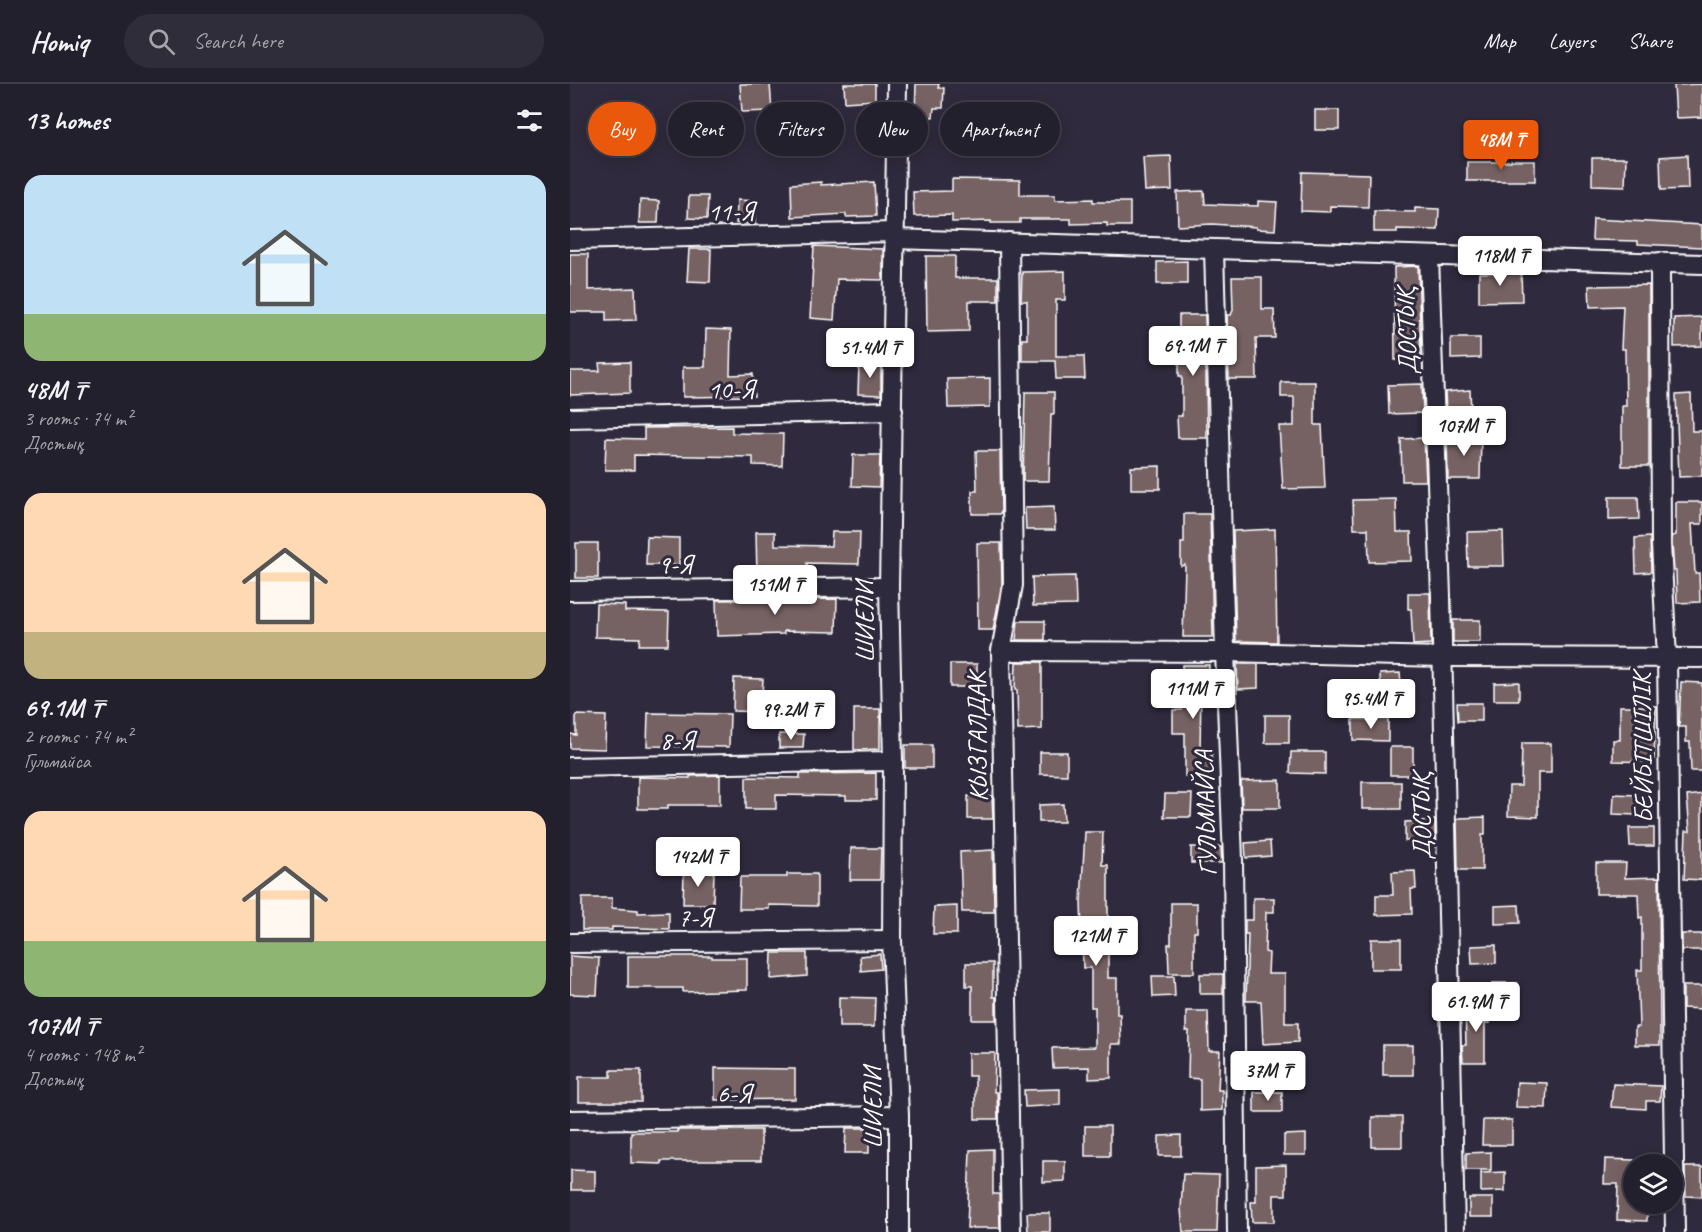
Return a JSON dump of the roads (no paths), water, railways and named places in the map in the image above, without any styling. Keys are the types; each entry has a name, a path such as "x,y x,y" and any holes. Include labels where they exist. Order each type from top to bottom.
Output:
{"street":[{"name":"ШИЕЛИ","path":"897,84 889,587 892,940 899,1116 899,1232"},
{"name":"11-Я","path":"570,240 893,236 1009,242 1702,264"},
{"name":"КЫЗГАЛДАК","path":"1009,242 1013,585 1001,651 1011,1232"},
{"name":"ГУЛЬМАЙСА","path":"1214,249 1233,860 1237,1232"},
{"name":"ДОСТЫҚ","path":"1429,256 1443,657 1455,1232"},
{"name":"БЕЙБІТШІЛІК","path":"1660,262 1661,544 1666,658 1675,1232"},
{"name":"10-Я","path":"570,418 893,411"},
{"name":"9-Я","path":"570,591 889,587"},
{"path":"1001,651 1702,658"},
{"name":"8-Я","path":"570,767 892,761"},
{"name":"7-Я","path":"570,943 892,940"},
{"name":"6-Я","path":"570,1120 899,1116"}]}
